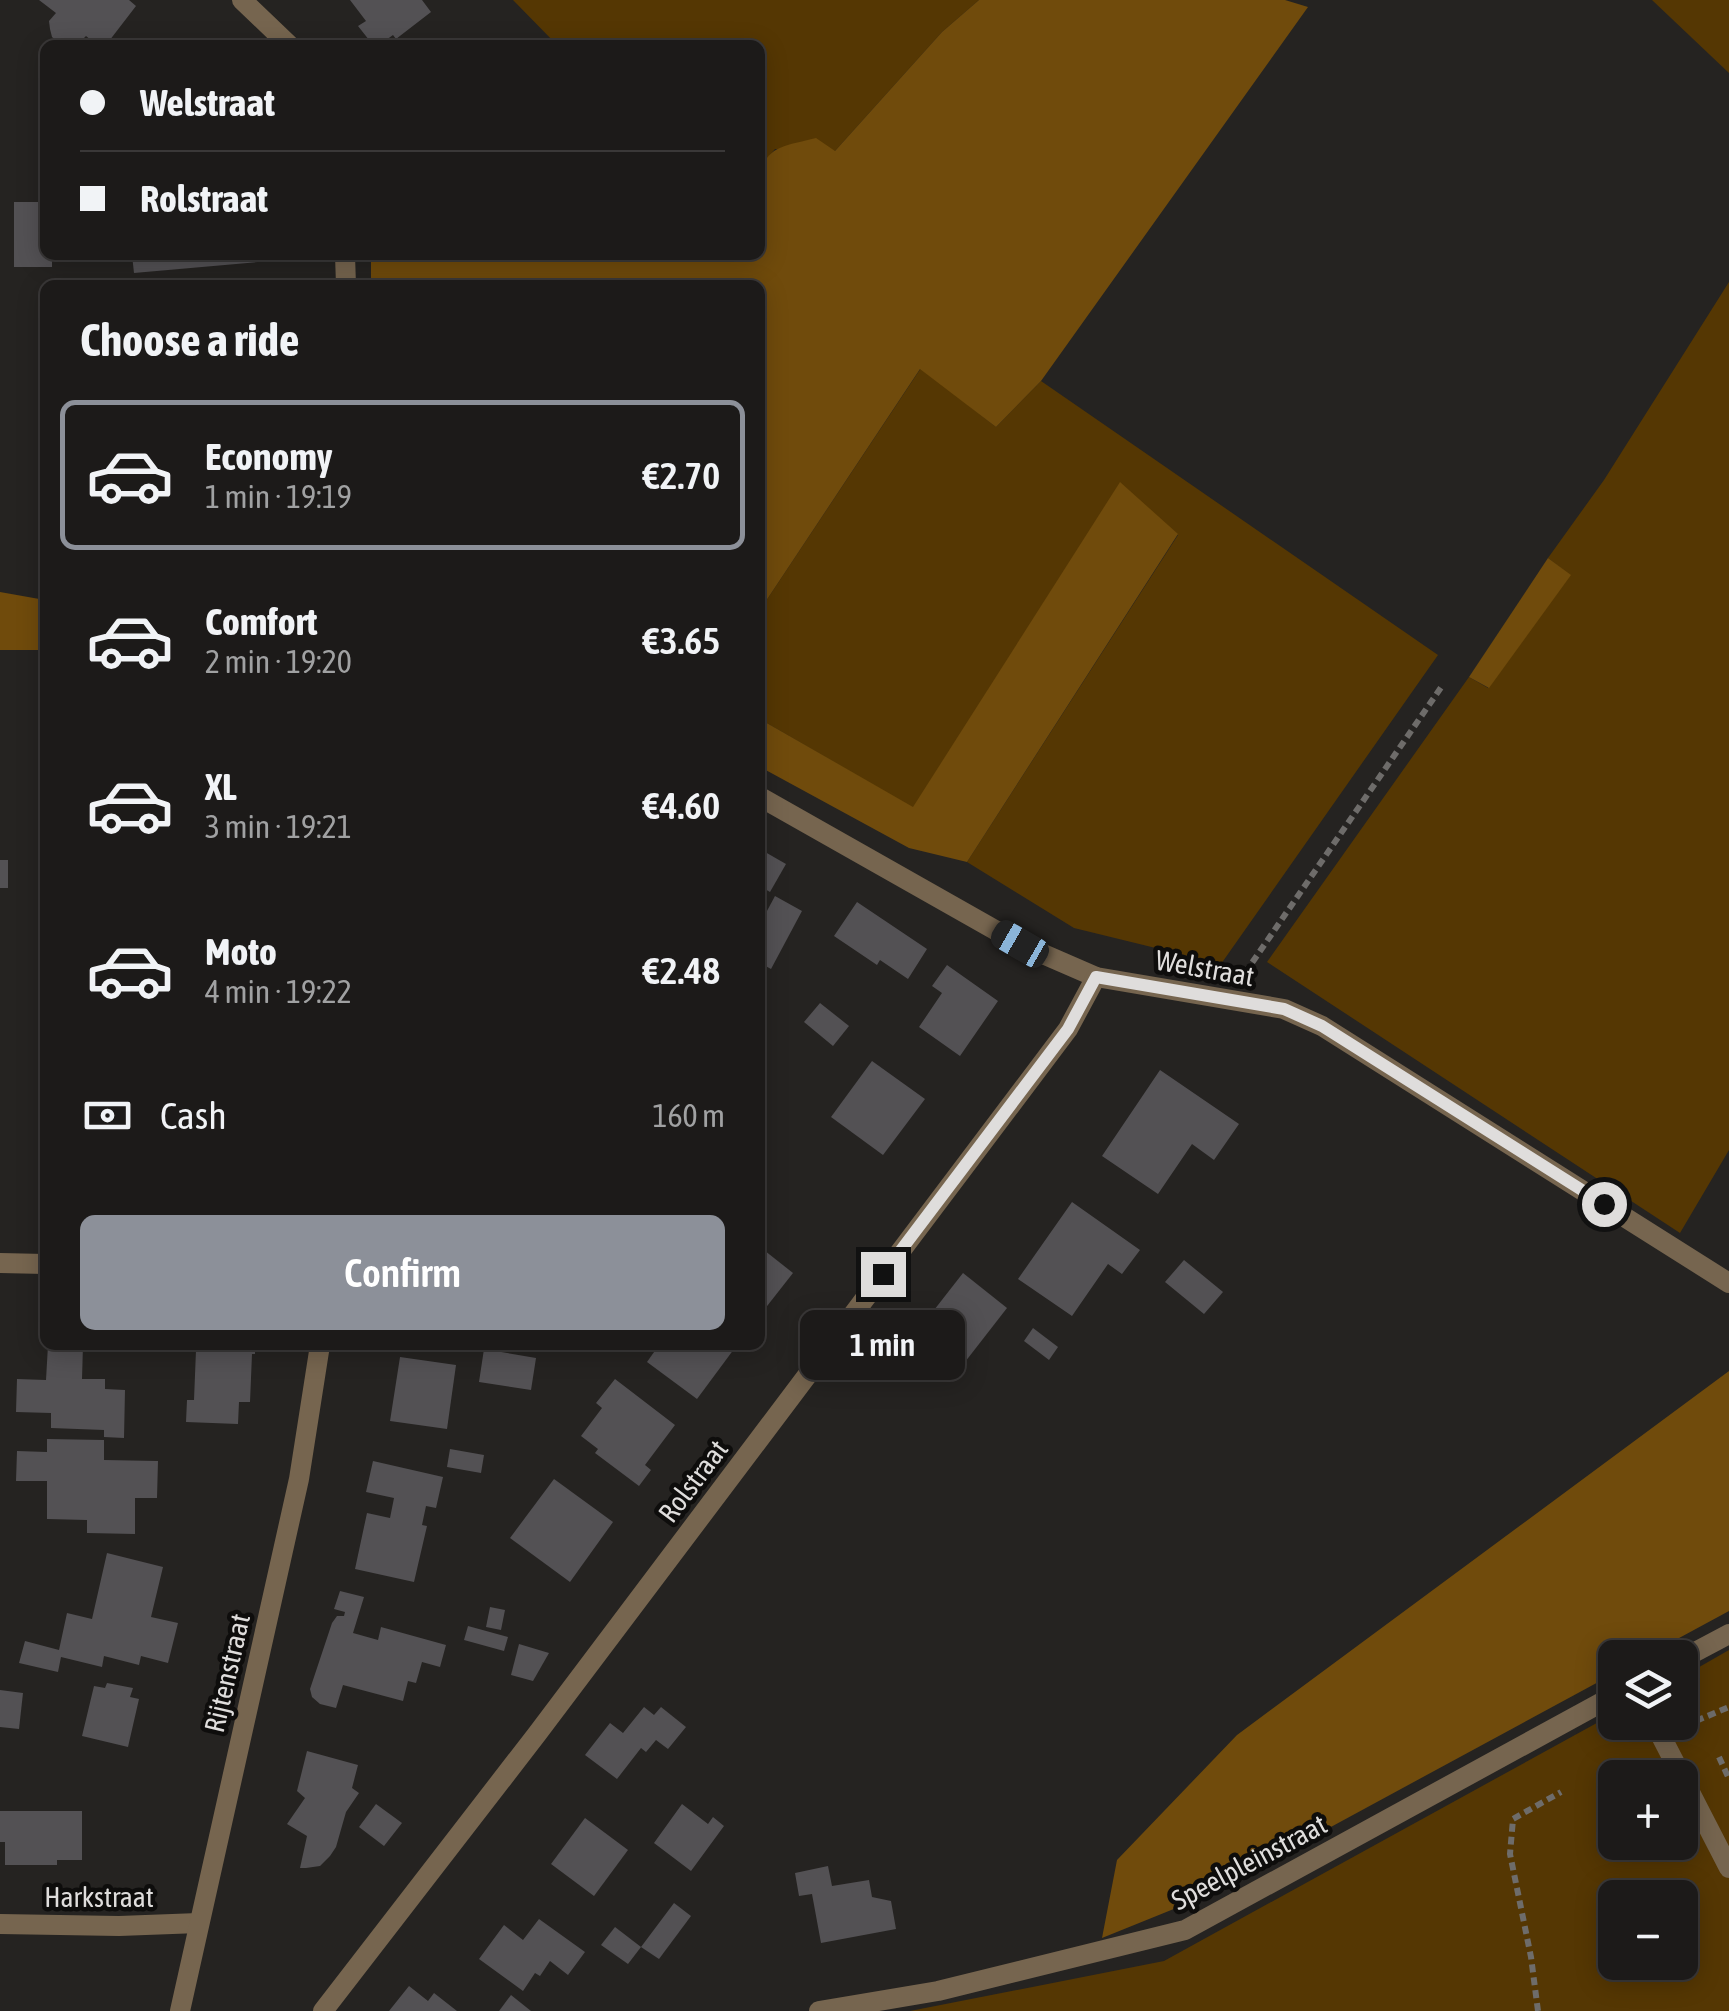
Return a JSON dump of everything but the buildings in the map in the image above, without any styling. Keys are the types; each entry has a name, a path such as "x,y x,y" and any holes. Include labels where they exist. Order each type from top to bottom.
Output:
{"street":[{"path":"242,0 284,40"},
{"name":"Welstraat","path":"765,800 1020,944 1096,977 1284,1009 1322,1026 1729,1283"},
{"name":"Rolstraat","path":"323,2011 537,1734 1068,1029 1096,977"},
{"path":"0,1263 40,1264"},
{"name":"Rijtenstraat","path":"180,2011 299,1479 319,1350"},
{"path":"1698,1650 1729,1634"},
{"name":"Speelpleinstraat","path":"819,2011 938,1991 1185,1930 1598,1704"},
{"path":"1661,1740 1729,1868"},
{"name":"Harkstraat","path":"0,1924 199,1924"}],"path":[{"path":"1228,999 1442,686"},
{"path":"1698,1716 1729,1706"},
{"path":"1719,1758 1729,1779"},
{"path":"1538,2011 1510,1854 1513,1819 1562,1792"}],"shaded area":[{"path":"513,0 979,0 942,32 835,151 775,149 765,161 765,40 552,40"},
{"path":"979,0 1285,0 1308,7 1041,381 996,427 920,369 765,602 765,280 371,280 371,260 765,260 768,156 783,147 816,138 835,151 942,32"},
{"path":"1652,0 1729,0 1729,73"},
{"path":"1729,282 1729,1150 1680,1233 1267,962 1469,677 1488,688 1570,575 1548,558 1604,480"},
{"path":"921,368 996,427 1041,381 1438,655 1221,964 1074,928 967,862 1178,535 1120,483 913,808 765,722 765,602"},
{"path":"1120,482 1178,534 967,862 909,848 765,770 765,722 913,807"},
{"path":"1548,558 1571,575 1489,688 1469,677"},
{"path":"0,592 40,599 40,650 0,650"},
{"path":"1729,1371 1729,1611 1675,1640 1598,1640 1598,1682 1196,1900 1102,1938 1117,1860 1237,1735"},
{"path":"1729,1650 1729,2011 910,2011 1164,1961 1598,1722 1598,1740 1698,1740 1698,1668"}],"route":[{"path":"883,1274 1068,1029 1096,977 1284,1009 1322,1026 1604,1204"}]}
